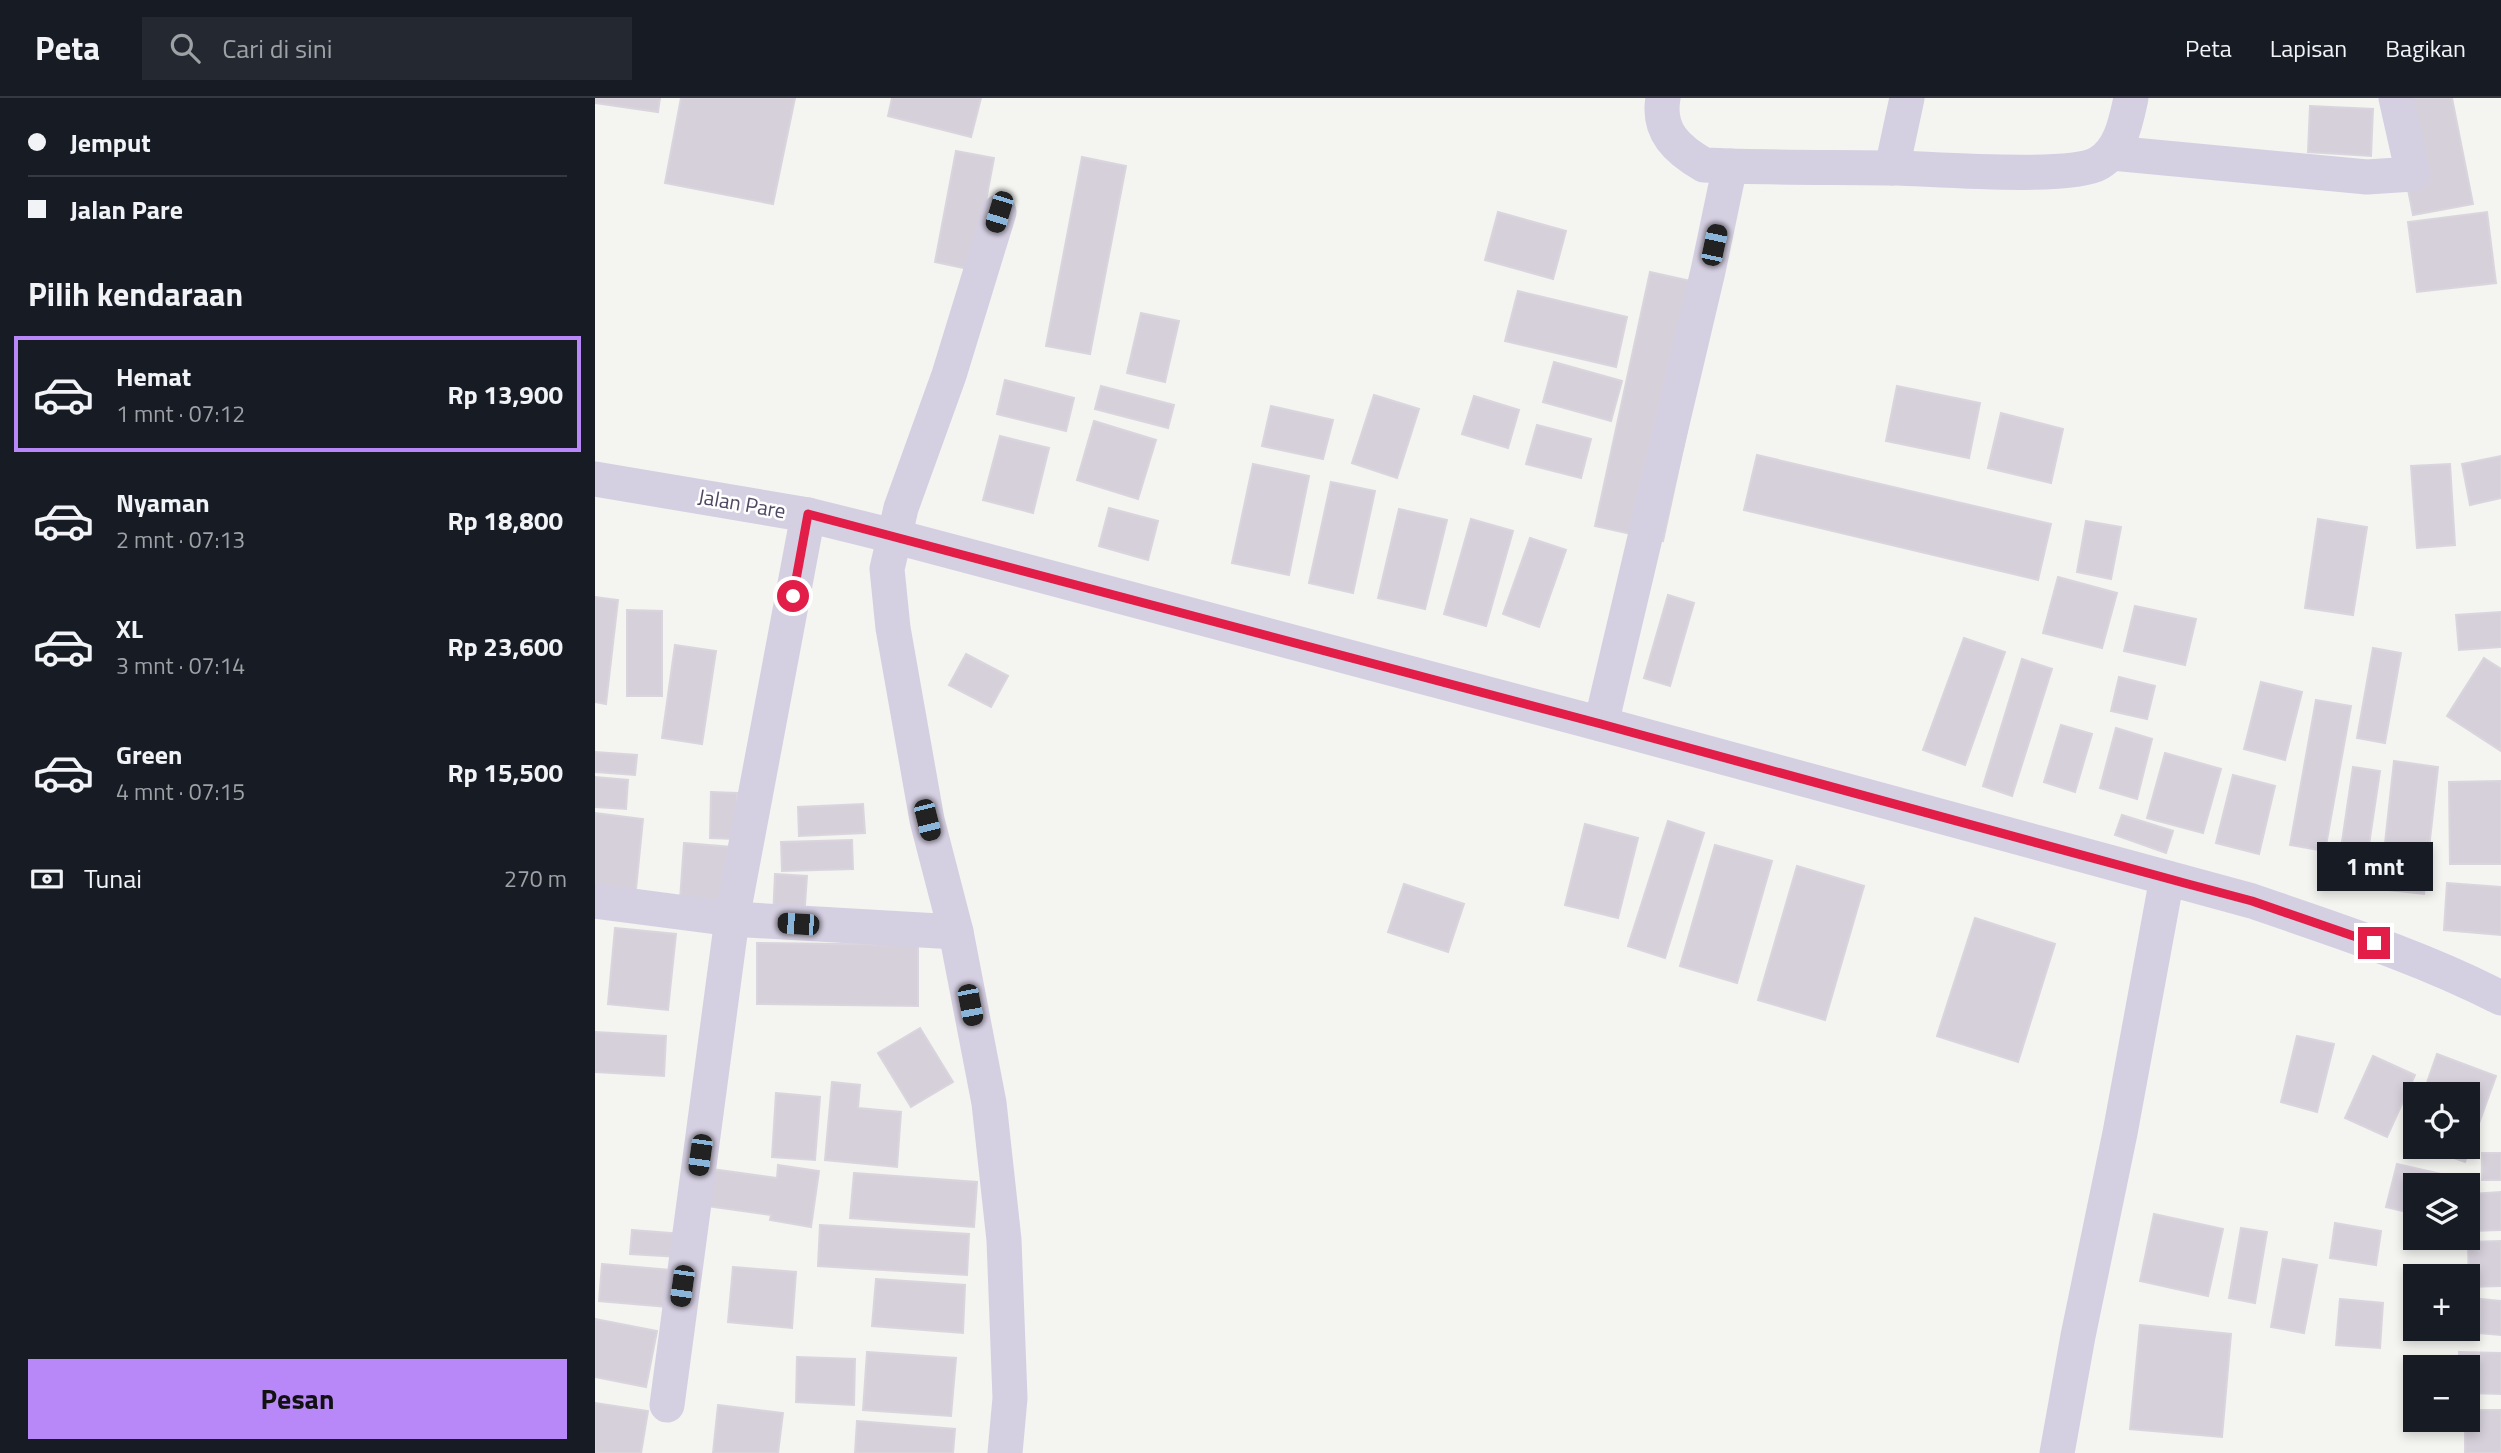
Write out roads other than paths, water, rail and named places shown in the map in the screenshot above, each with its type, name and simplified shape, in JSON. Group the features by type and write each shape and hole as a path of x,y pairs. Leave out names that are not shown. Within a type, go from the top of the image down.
{"street":[{"path":"1663,98 1661,106 1668,136 1683,154 1704,165 2025,172 2084,169 2099,164 2112,153 2123,130 2131,98"},
{"path":"1892,168 1907,98"},
{"path":"2112,153 2367,177 2413,174 2396,98"},
{"path":"1601,724 1708,271 1730,166"},
{"path":"999,212 949,375 893,536 887,569 893,628 927,820 956,932 989,1103 1005,1240 1010,1398 1005,1453"},
{"name":"Jalan Pare","path":"595,479 808,514 1601,724 2252,901 2451,973 2501,998"},
{"path":"667,1405 732,919 808,514"},
{"path":"2057,1453 2167,878"},
{"path":"595,901 732,919 956,932"}]}
